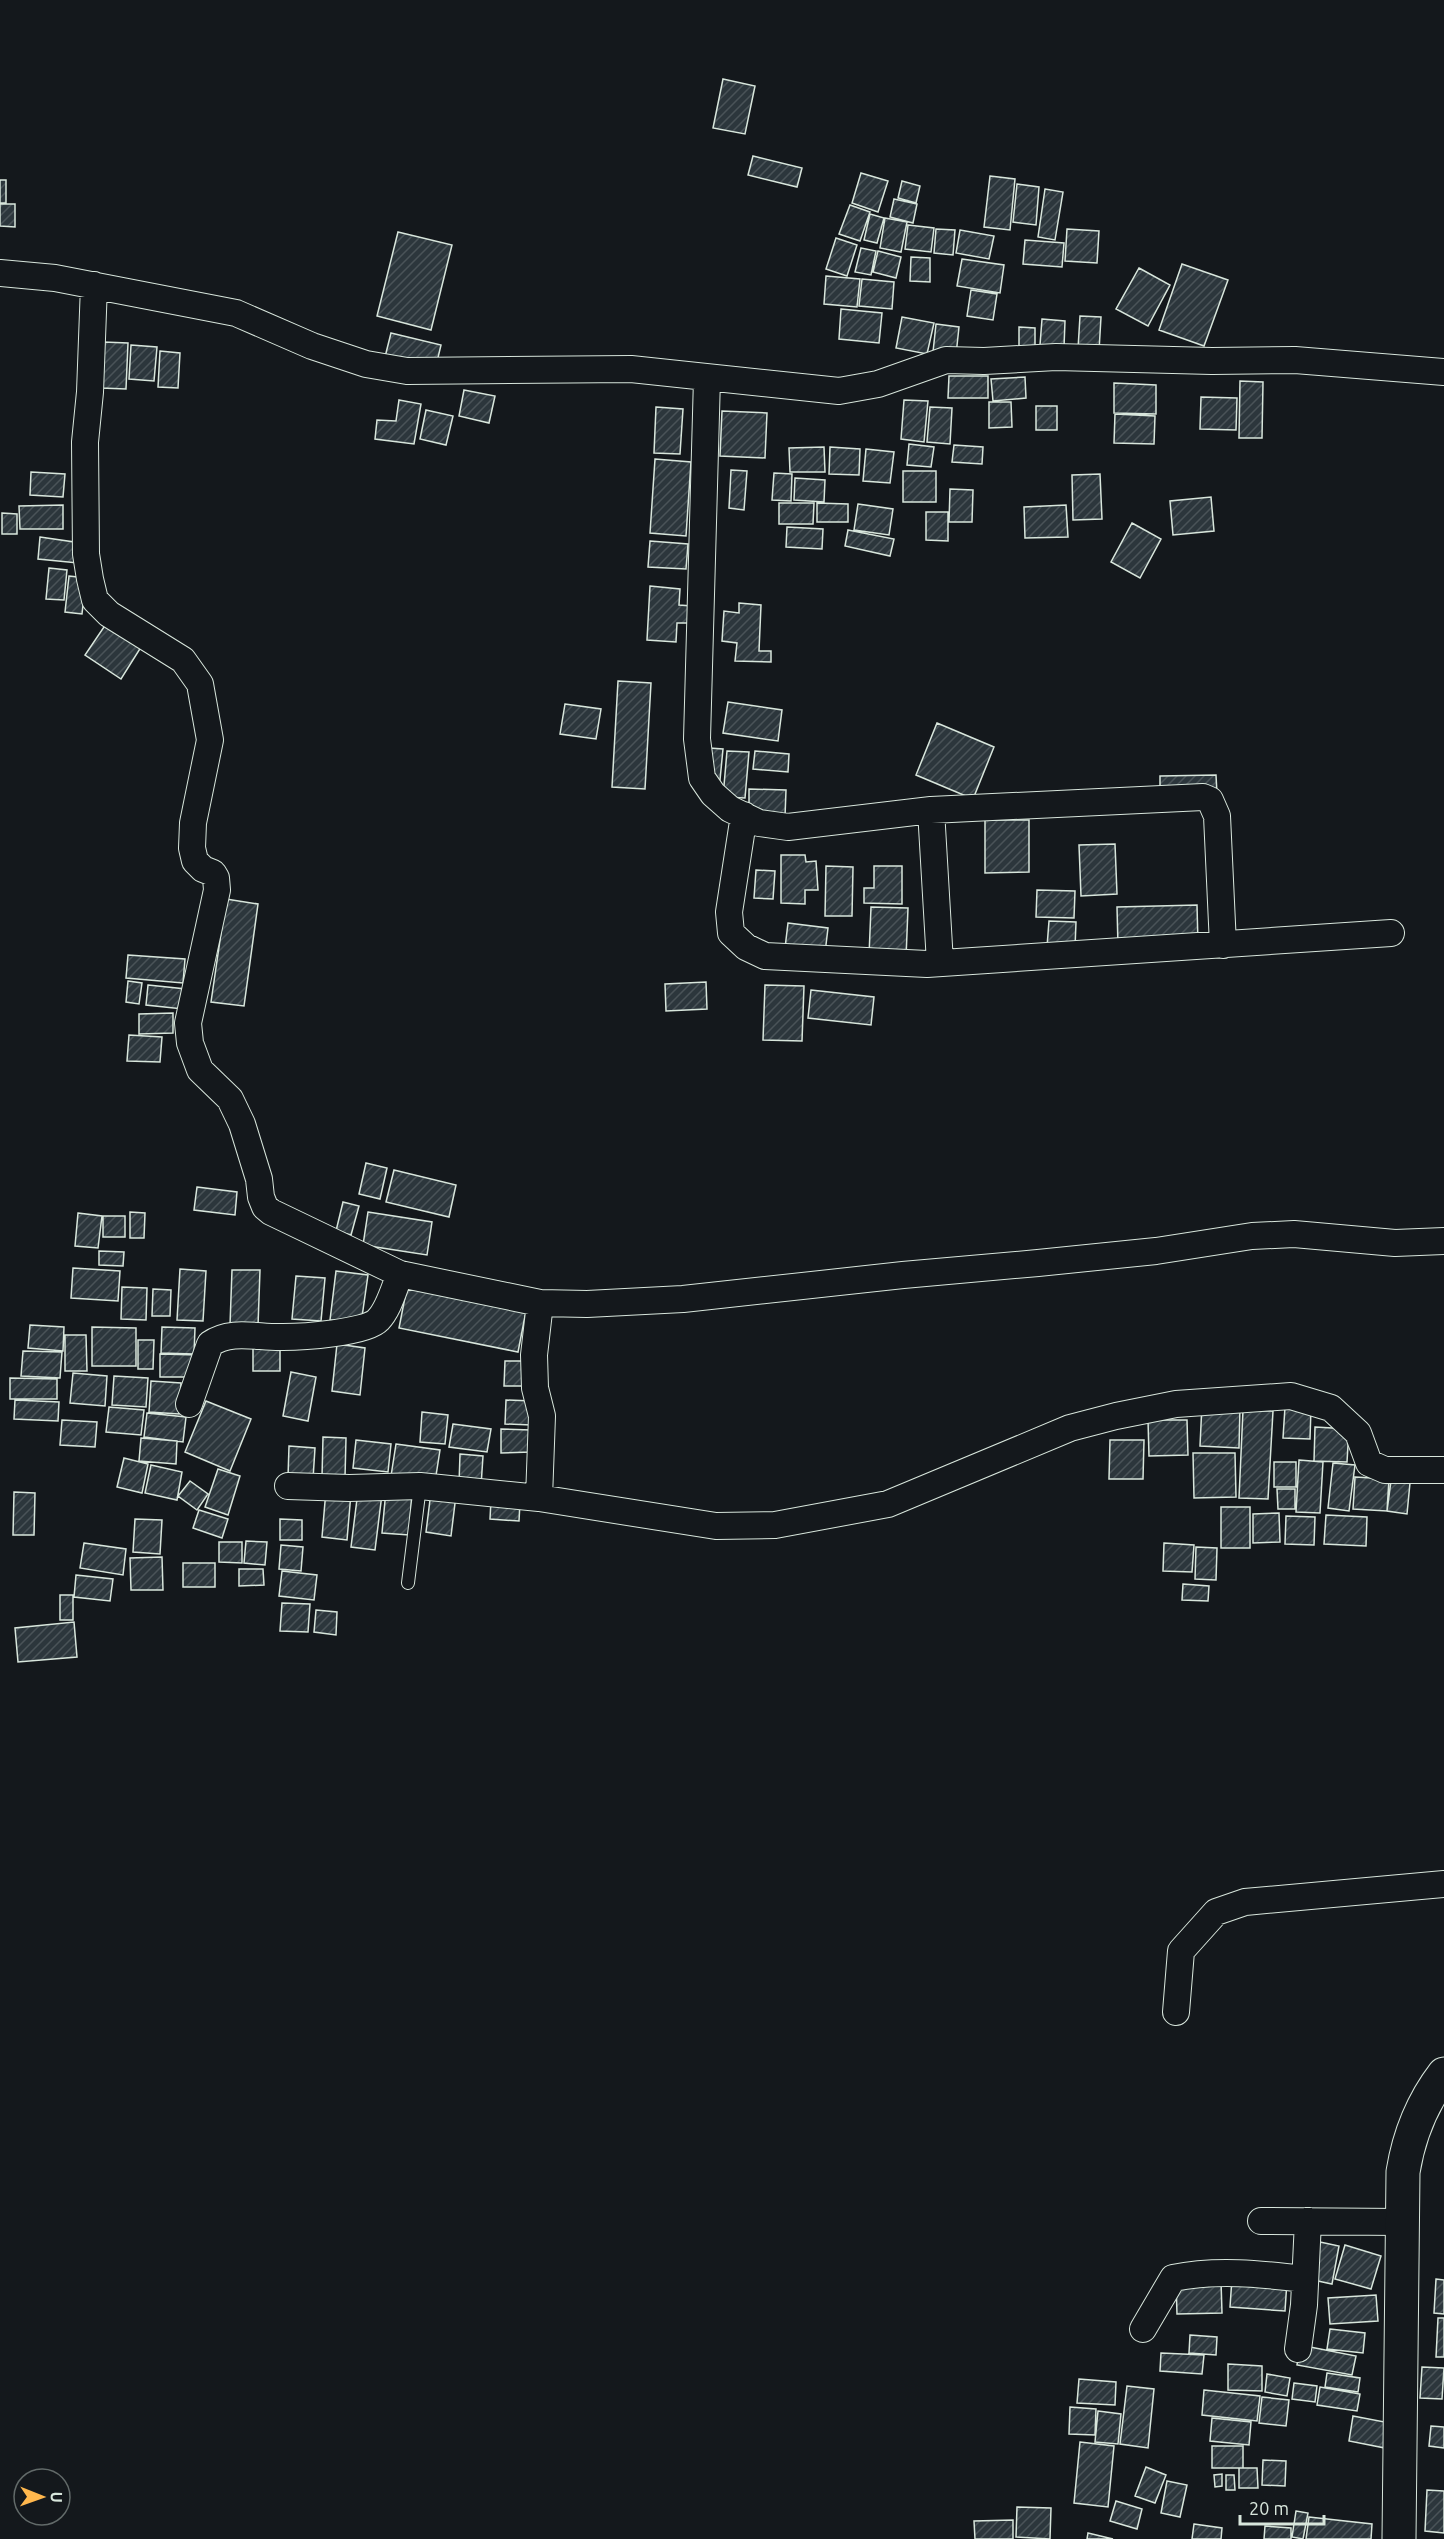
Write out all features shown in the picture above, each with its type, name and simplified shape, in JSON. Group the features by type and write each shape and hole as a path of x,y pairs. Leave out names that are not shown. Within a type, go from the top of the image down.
{"street":[{"path":"0,273 55,278 236,313 333,353 366,364 407,371 631,369 839,391 878,384 946,360 984,361 1056,357 1212,361 1295,360 1444,372"},
{"path":"94,285 90,392 85,442 86,554 90,579 95,600 109,614 183,660 196,675 200,684 210,740 193,823 192,848 195,861 203,869 213,873 216,878 217,890 188,1023 193,1056 200,1070 230,1099 242,1124 250,1144 265,1207 303,1229 358,1252 399,1274 540,1303 587,1304 683,1299 1132,1253 1252,1236 1294,1234 1395,1243 1444,1241"},
{"path":"707,378 697,739 698,761 702,778 713,794 730,809 759,823 788,827 931,810 1203,796 1210,800 1217,816 1223,945"},
{"path":"931,810 940,963"},
{"path":"744,815 729,912 731,933 737,941 765,956 940,963 1391,933"},
{"path":"189,1404 210,1344 216,1339 228,1335 284,1337 371,1326 385,1312 399,1274"},
{"path":"539,1498 542,1416 535,1388 534,1355 540,1303"},
{"path":"288,1486 349,1488 420,1486 539,1498 716,1526 775,1525 888,1504 1070,1428 1116,1416 1176,1404 1291,1396 1331,1408 1358,1433 1369,1463 1384,1470 1444,1470"},
{"path":"1176,2012 1182,1952 1216,1912 1245,1902 1444,1884"},
{"path":"1399,2539 1403,2172 1410,2135 1433,2089 1444,2074"},
{"path":"1261,2221 1401,2222"},
{"path":"1298,2349 1308,2221"},
{"path":"1143,2329 1173,2278 1199,2273 1262,2274 1305,2279"}],"lane":[{"path":"408,1583 420,1486"}],"building":[{"path":"723,79 755,86 745,134 713,128"},
{"path":"753,156 802,168 797,187 748,175"},
{"path":"861,173 888,181 878,212 852,203"},
{"path":"990,176 1015,179 1010,230 984,227"},
{"path":"0,180 6,180 6,203 0,203"},
{"path":"902,181 920,186 916,203 898,198"},
{"path":"1017,184 1039,187 1036,225 1013,222"},
{"path":"1045,189 1063,192 1055,240 1038,237"},
{"path":"894,199 917,204 913,223 890,217"},
{"path":"0,204 15,204 15,227 0,226"},
{"path":"850,205 870,212 860,241 839,234"},
{"path":"870,214 884,218 877,243 864,240"},
{"path":"885,218 907,222 901,252 880,248"},
{"path":"908,225 934,228 931,252 905,249"},
{"path":"936,229 955,230 953,255 934,253"},
{"path":"1067,229 1099,231 1097,263 1065,261"},
{"path":"960,230 994,236 989,259 956,253"},
{"path":"398,232 452,245 431,330 377,316"},
{"path":"836,238 857,245 847,276 826,269"},
{"path":"1025,240 1064,243 1062,267 1023,264"},
{"path":"861,248 876,251 871,275 855,272"},
{"path":"878,251 901,257 896,278 873,272"},
{"path":"911,257 930,258 930,282 910,281"},
{"path":"962,259 1004,265 1000,293 957,286"},
{"path":"1182,264 1228,280 1204,346 1159,330"},
{"path":"1139,268 1170,285 1148,326 1116,309"},
{"path":"826,276 860,279 857,307 824,304"},
{"path":"862,279 894,282 892,309 859,306"},
{"path":"971,290 997,294 993,320 967,316"},
{"path":"841,309 882,313 879,343 839,339"},
{"path":"1080,316 1101,317 1099,351 1078,349"},
{"path":"902,317 934,323 927,354 896,348"},
{"path":"1042,319 1065,321 1064,347 1040,345"},
{"path":"936,324 959,327 956,355 933,352"},
{"path":"1019,327 1035,328 1035,348 1019,348"},
{"path":"391,333 441,345 435,370 385,357"},
{"path":"103,342 128,343 126,389 101,388"},
{"path":"131,345 157,347 154,381 129,379"},
{"path":"160,351 180,353 178,388 158,387"},
{"path":"949,376 988,376 988,398 948,398"},
{"path":"1025,377 1026,398 993,401 991,379"},
{"path":"1240,381 1263,382 1262,438 1239,438"},
{"path":"1114,383 1156,385 1156,414 1114,413"},
{"path":"464,390 495,396 489,423 459,416"},
{"path":"1201,397 1237,398 1236,430 1200,429"},
{"path":"399,400 421,404 414,444 375,439 377,420 396,421"},
{"path":"904,400 928,401 924,442 901,439"},
{"path":"989,402 1011,402 1012,427 989,428"},
{"path":"1036,406 1057,406 1057,430 1036,430"},
{"path":"656,407 683,409 680,454 654,453"},
{"path":"930,407 952,408 950,444 927,442"},
{"path":"426,410 453,416 446,445 420,439"},
{"path":"722,411 767,413 765,458 720,456"},
{"path":"1115,414 1155,416 1154,444 1114,443"},
{"path":"909,444 934,447 931,467 907,465"},
{"path":"954,445 983,447 982,464 952,462"},
{"path":"824,447 825,472 790,472 789,448"},
{"path":"830,447 860,449 859,475 829,474"},
{"path":"866,449 894,452 890,483 863,481"},
{"path":"655,459 691,462 686,536 650,533"},
{"path":"731,470 747,471 744,510 729,508"},
{"path":"903,471 936,471 936,502 903,502"},
{"path":"31,472 65,474 63,497 30,495"},
{"path":"774,473 792,474 791,501 772,500"},
{"path":"1100,474 1102,519 1073,520 1072,475"},
{"path":"795,478 825,480 824,502 794,500"},
{"path":"950,489 973,490 972,522 949,522"},
{"path":"1211,497 1214,531 1173,535 1170,501"},
{"path":"779,503 814,503 813,524 779,524"},
{"path":"817,503 848,504 848,522 817,522"},
{"path":"858,504 893,509 889,535 854,530"},
{"path":"63,505 63,529 20,529 19,506"},
{"path":"1066,505 1068,537 1025,538 1024,507"},
{"path":"926,512 948,512 948,541 926,540"},
{"path":"2,513 17,514 17,534 2,534"},
{"path":"1132,523 1161,539 1140,578 1111,562"},
{"path":"787,527 823,529 822,549 786,547"},
{"path":"848,530 894,539 890,556 845,546"},
{"path":"40,537 81,543 78,563 38,559"},
{"path":"650,541 688,544 686,569 648,567"},
{"path":"49,568 67,570 64,600 46,599"},
{"path":"69,576 86,578 82,614 65,612"},
{"path":"650,586 680,589 679,605 692,606 690,623 677,623 676,642 647,640"},
{"path":"739,603 761,605 759,651 771,651 771,662 735,661 737,643 722,641 724,611 739,613"},
{"path":"108,621 143,644 121,679 85,655"},
{"path":"618,681 651,683 645,789 612,787"},
{"path":"728,702 782,710 778,741 723,733"},
{"path":"565,704 601,709 596,739 560,734"},
{"path":"937,723 994,747 973,799 916,775"},
{"path":"709,748 723,749 720,780 706,779"},
{"path":"727,751 749,752 745,798 723,797"},
{"path":"755,751 789,754 788,772 753,769"},
{"path":"1216,775 1217,794 1160,796 1160,776"},
{"path":"749,789 786,790 785,817 749,816"},
{"path":"985,820 1029,820 1029,872 985,873"},
{"path":"1115,844 1117,894 1081,896 1079,845"},
{"path":"781,855 805,855 806,862 816,861 818,890 805,890 805,904 781,903"},
{"path":"826,866 853,867 852,916 825,916"},
{"path":"874,866 902,866 902,904 864,903 864,888 874,888"},
{"path":"756,870 775,871 773,899 754,898"},
{"path":"1037,890 1075,891 1074,918 1036,917"},
{"path":"226,899 258,904 244,1006 211,1002"},
{"path":"1197,905 1198,944 1118,946 1117,907"},
{"path":"871,907 908,908 906,958 869,956"},
{"path":"1049,921 1076,922 1075,948 1047,947"},
{"path":"788,923 828,928 825,953 785,948"},
{"path":"128,955 185,959 183,983 126,978"},
{"path":"128,981 142,983 139,1004 126,1002"},
{"path":"706,982 707,1009 666,1011 665,984"},
{"path":"148,985 186,989 183,1009 146,1005"},
{"path":"765,985 804,986 802,1041 763,1040"},
{"path":"811,990 874,997 871,1025 808,1018"},
{"path":"173,1013 173,1033 139,1034 139,1014"},
{"path":"129,1035 162,1037 160,1062 127,1061"},
{"path":"366,1163 387,1168 380,1199 359,1194"},
{"path":"394,1170 456,1185 449,1217 386,1202"},
{"path":"197,1187 237,1192 235,1215 194,1210"},
{"path":"343,1202 359,1206 351,1235 336,1231"},
{"path":"130,1212 145,1213 144,1238 130,1238"},
{"path":"368,1212 432,1222 427,1255 363,1245"},
{"path":"78,1213 102,1216 98,1248 75,1246"},
{"path":"103,1216 125,1216 125,1237 103,1237"},
{"path":"99,1251 124,1252 123,1266 99,1265"},
{"path":"73,1268 120,1271 118,1301 71,1298"},
{"path":"180,1269 206,1271 203,1321 177,1320"},
{"path":"232,1270 260,1270 258,1326 230,1325"},
{"path":"336,1271 368,1275 361,1324 330,1320"},
{"path":"296,1276 325,1278 321,1321 292,1319"},
{"path":"122,1287 147,1288 146,1320 121,1319"},
{"path":"407,1287 526,1311 518,1352 399,1328"},
{"path":"153,1289 171,1290 170,1316 152,1316"},
{"path":"30,1325 64,1327 63,1351 28,1348"},
{"path":"92,1327 136,1328 136,1366 92,1366"},
{"path":"162,1327 195,1328 194,1354 161,1353"},
{"path":"65,1335 86,1335 87,1371 65,1371"},
{"path":"138,1340 154,1340 153,1369 138,1369"},
{"path":"253,1340 280,1340 280,1371 253,1371"},
{"path":"337,1344 365,1348 360,1395 332,1391"},
{"path":"23,1351 62,1352 60,1378 21,1376"},
{"path":"160,1354 198,1355 198,1377 160,1377"},
{"path":"505,1361 530,1361 530,1386 504,1386"},
{"path":"291,1372 316,1377 308,1421 283,1416"},
{"path":"73,1373 107,1376 105,1406 70,1403"},
{"path":"114,1376 148,1378 146,1407 112,1405"},
{"path":"10,1378 57,1379 57,1399 10,1399"},
{"path":"151,1381 181,1383 179,1414 149,1412"},
{"path":"15,1400 59,1402 58,1421 14,1419"},
{"path":"506,1400 532,1401 531,1425 505,1424"},
{"path":"206,1401 251,1419 230,1471 185,1452"},
{"path":"1202,1404 1240,1406 1239,1448 1200,1446"},
{"path":"109,1407 144,1410 141,1435 106,1432"},
{"path":"1285,1407 1311,1408 1310,1439 1283,1438"},
{"path":"1243,1410 1273,1411 1268,1499 1239,1498"},
{"path":"422,1412 448,1415 445,1444 420,1442"},
{"path":"147,1413 186,1417 183,1442 144,1437"},
{"path":"62,1420 97,1422 95,1447 60,1445"},
{"path":"1148,1420 1187,1420 1188,1455 1149,1456"},
{"path":"453,1424 491,1429 487,1452 449,1447"},
{"path":"1315,1427 1349,1429 1347,1462 1314,1461"},
{"path":"501,1429 531,1430 531,1452 501,1453"},
{"path":"323,1437 346,1438 345,1478 322,1477"},
{"path":"141,1438 177,1441 176,1464 139,1461"},
{"path":"356,1440 391,1444 388,1472 353,1468"},
{"path":"1110,1440 1144,1440 1143,1479 1109,1479"},
{"path":"396,1444 440,1450 435,1482 391,1476"},
{"path":"289,1446 315,1448 313,1479 288,1477"},
{"path":"1193,1453 1235,1453 1236,1497 1194,1498"},
{"path":"460,1454 483,1456 481,1486 459,1484"},
{"path":"124,1458 148,1464 142,1493 117,1487"},
{"path":"1299,1460 1323,1462 1320,1513 1296,1512"},
{"path":"1274,1462 1296,1462 1296,1487 1274,1487"},
{"path":"1333,1463 1355,1465 1349,1511 1328,1508"},
{"path":"151,1465 182,1472 177,1500 145,1493"},
{"path":"218,1469 240,1476 228,1515 205,1507"},
{"path":"1355,1477 1389,1479 1387,1511 1353,1509"},
{"path":"190,1481 208,1494 197,1510 178,1496"},
{"path":"1391,1481 1410,1483 1407,1514 1387,1511"},
{"path":"1277,1489 1295,1489 1295,1509 1278,1509"},
{"path":"326,1490 351,1493 347,1540 322,1537"},
{"path":"386,1490 412,1492 409,1535 382,1533"},
{"path":"358,1491 382,1494 375,1550 351,1547"},
{"path":"14,1492 35,1493 34,1535 13,1535"},
{"path":"431,1492 456,1495 451,1536 426,1532"},
{"path":"491,1500 520,1502 519,1521 490,1519"},
{"path":"1221,1507 1250,1507 1250,1548 1221,1548"},
{"path":"199,1510 228,1519 222,1538 193,1528"},
{"path":"1279,1513 1280,1542 1253,1543 1253,1514"},
{"path":"1326,1515 1367,1517 1366,1546 1324,1544"},
{"path":"1286,1516 1315,1517 1314,1545 1285,1544"},
{"path":"135,1519 162,1520 160,1554 133,1552"},
{"path":"280,1519 302,1520 302,1540 280,1540"},
{"path":"246,1541 267,1542 265,1565 244,1563"},
{"path":"219,1542 242,1542 242,1563 219,1562"},
{"path":"84,1543 126,1549 123,1575 80,1568"},
{"path":"1164,1543 1194,1545 1192,1572 1163,1571"},
{"path":"281,1545 303,1547 301,1571 279,1569"},
{"path":"1196,1547 1217,1548 1216,1580 1195,1579"},
{"path":"162,1557 163,1590 131,1590 130,1558"},
{"path":"183,1563 215,1563 215,1587 183,1587"},
{"path":"239,1569 263,1569 264,1585 239,1586"},
{"path":"282,1571 317,1575 314,1600 279,1596"},
{"path":"76,1575 113,1579 110,1601 74,1597"},
{"path":"1183,1584 1209,1586 1208,1601 1182,1600"},
{"path":"60,1595 73,1595 73,1620 60,1620"},
{"path":"282,1603 310,1604 308,1632 280,1631"},
{"path":"316,1610 337,1612 336,1635 314,1632"},
{"path":"74,1622 77,1657 18,1662 15,1628"},
{"path":"1320,2242 1339,2246 1332,2284 1313,2280"},
{"path":"1345,2245 1381,2256 1371,2289 1335,2279"},
{"path":"1232,2278 1287,2281 1285,2311 1230,2307"},
{"path":"1436,2279 1444,2280 1444,2314 1434,2313"},
{"path":"1221,2281 1222,2313 1177,2314 1176,2282"},
{"path":"1376,2295 1378,2321 1330,2324 1328,2298"},
{"path":"1438,2318 1444,2318 1444,2357 1436,2357"},
{"path":"1330,2329 1365,2333 1363,2353 1327,2349"},
{"path":"1190,2335 1217,2337 1216,2355 1189,2353"},
{"path":"1300,2345 1356,2356 1352,2375 1297,2365"},
{"path":"1161,2353 1204,2355 1202,2374 1160,2371"},
{"path":"1228,2364 1262,2366 1262,2391 1228,2390"},
{"path":"1422,2367 1444,2368 1442,2399 1420,2398"},
{"path":"1327,2373 1360,2378 1358,2392 1325,2387"},
{"path":"1267,2374 1290,2378 1287,2396 1265,2392"},
{"path":"1079,2379 1116,2382 1115,2405 1077,2403"},
{"path":"1294,2383 1317,2386 1315,2402 1292,2399"},
{"path":"1127,2386 1154,2389 1148,2448 1120,2444"},
{"path":"1320,2387 1360,2394 1357,2411 1317,2405"},
{"path":"1204,2390 1260,2396 1257,2421 1202,2415"},
{"path":"1262,2397 1289,2400 1286,2426 1259,2423"},
{"path":"1070,2407 1096,2409 1095,2435 1069,2434"},
{"path":"1098,2411 1121,2414 1118,2444 1095,2442"},
{"path":"1353,2416 1390,2423 1385,2448 1349,2441"},
{"path":"1212,2418 1251,2422 1249,2445 1210,2441"},
{"path":"1431,2426 1444,2427 1444,2448 1429,2446"},
{"path":"1080,2442 1114,2446 1108,2507 1074,2503"},
{"path":"1212,2446 1243,2446 1243,2468 1212,2468"},
{"path":"1263,2460 1286,2461 1285,2486 1262,2485"},
{"path":"1146,2467 1166,2475 1155,2503 1135,2496"},
{"path":"1239,2468 1257,2468 1258,2488 1239,2488"},
{"path":"1222,2474 1222,2486 1215,2487 1214,2475"},
{"path":"1226,2475 1234,2475 1235,2490 1226,2490"},
{"path":"1167,2481 1187,2485 1180,2517 1161,2513"},
{"path":"1427,2490 1444,2491 1444,2533 1425,2531"},
{"path":"1116,2501 1142,2509 1137,2529 1110,2521"},
{"path":"1017,2507 1051,2508 1050,2539 1016,2537"},
{"path":"1296,2511 1308,2513 1303,2539 1292,2537"},
{"path":"1309,2517 1372,2524 1371,2539 1306,2539"},
{"path":"1013,2520 1013,2539 975,2539 974,2521"},
{"path":"1194,2524 1222,2528 1221,2539 1192,2539"},
{"path":"1265,2526 1291,2528 1291,2539 1264,2539"},
{"path":"1088,2533 1113,2539 1087,2539"}]}
